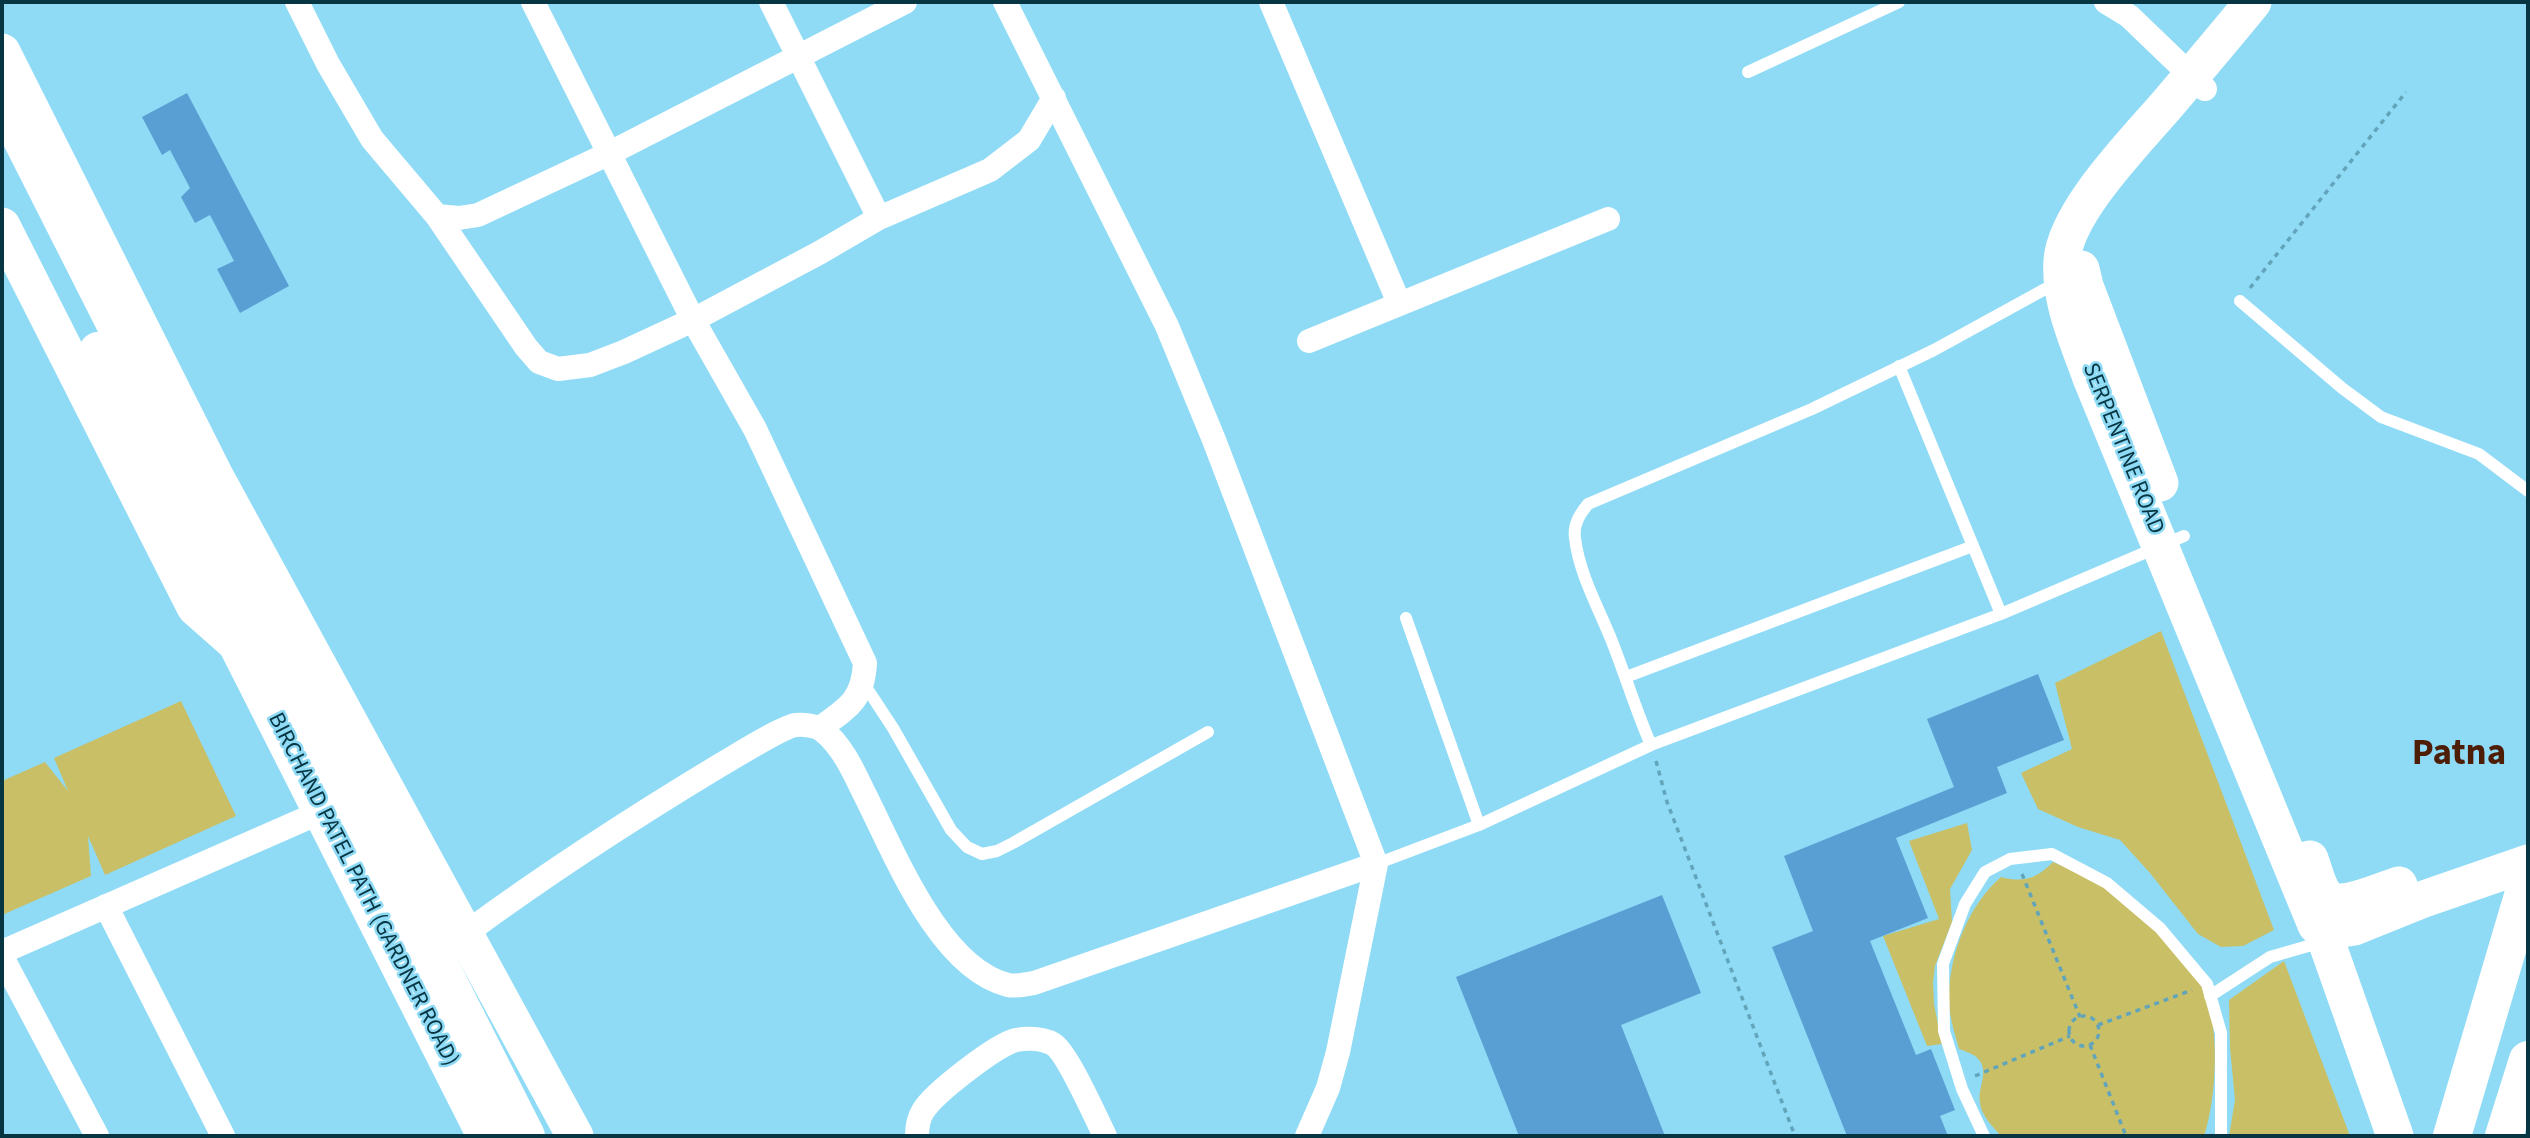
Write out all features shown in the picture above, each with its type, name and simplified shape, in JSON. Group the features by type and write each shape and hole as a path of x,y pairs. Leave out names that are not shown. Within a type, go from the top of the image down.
{"main road":[{"path":"2,100 187,499"},
{"path":"2,158 187,499"},
{"name":"BIRCHAND PATEL PATH (GARDNER ROAD)","path":"187,499 237,645 486,1136"},
{"name":"BIRCHAND PATEL PATH (GARDNER ROAD)","path":"187,499 432,951 526,1136"},
{"path":"2452,1136 2528,878"},
{"path":"2504,1136 2528,1060"}],"street":[{"path":"297,2 328,64 372,139 437,216 505,320 526,347 539,362 558,369 590,365 693,320 879,218 956,187 1001,163 1029,140 1054,98"},
{"path":"533,2 693,320 755,429 865,663 864,684 848,708 820,728"},
{"path":"771,2 879,218"},
{"path":"437,216 459,218 478,215 608,154 905,2"},
{"path":"1006,2 1172,338 1214,440 1376,864 1338,1052 1328,1088 1307,1136"},
{"path":"1271,2 1399,303"},
{"path":"2106,2 2129,16 2198,83"},
{"path":"2198,83 2253,2"},
{"path":"2070,262 2067,238 2080,213 2113,168 2276,2"},
{"path":"2,52 214,474 575,1136"},
{"path":"1309,341 1608,219"},
{"path":"2,226 195,607 237,645"},
{"name":"SERPENTINE ROAD","path":"2070,262 2067,309 2091,378 2173,541 2316,925 2325,937 2395,1136"},
{"path":"2173,541 2315,874 2330,899 2342,902 2354,900 2528,844"},
{"path":"432,951 466,933 594,843 751,747 795,724 820,728 839,747 905,877 942,936 968,962 995,980 1010,986 1034,982 1376,864"},
{"path":"97,1136 2,955 106,906 321,812"},
{"path":"2325,937 2433,895 2528,863"},
{"path":"106,906 223,1136"},
{"path":"917,1136 917,1123 924,1109 939,1093 1014,1040 1038,1039 1055,1045 1066,1059 1105,1136"}],"lane":[{"path":"1748,72 1899,2"},
{"path":"1651,745 1581,566 1574,535 1578,516 1588,503 1783,421 1899,366 2021,304 2070,262"},
{"path":"2240,300 2342,388 2381,417 2479,454 2528,491"},
{"path":"1899,366 2001,614"},
{"path":"1376,864 1479,825 1651,745 2001,614 2173,541"},
{"path":"1626,677 1973,546"},
{"path":"1406,618 1479,825"},
{"path":"864,684 906,750 951,830 967,847 982,854 997,851 1013,843 1208,732"},
{"path":"1984,1136 1960,1082 1944,1031 1943,964 1965,904 1985,872 2010,859 2052,854 2107,883 2160,928 2208,990 2221,1033 2221,1136"},
{"path":"2208,990 2270,957 2325,937"}],"path":[{"path":"2240,300 2406,93"},
{"path":"1651,745 1667,802 1795,1136"},
{"path":"2017,859 2080,1017"},
{"path":"2098,1025 2208,990"},
{"path":"2080,1017 2090,1018 2098,1025 2098,1037 2090,1045 2077,1044 2070,1036 2072,1023 2080,1017"},
{"path":"1960,1082 2070,1036"},
{"path":"2090,1045 2126,1136"}],"shaded area":[{"path":"2161,631 2274,930 2243,946 2221,947 2198,934 2120,840 2078,827 2038,809 2021,773 2072,749 2055,683"},
{"path":"181,701 236,816 105,875 88,836 91,876 2,915 2,781 45,762 68,791 54,758"},
{"path":"1967,823 1972,850 1950,889 1952,922 1935,966 1933,982 1934,1004 1942,1044 1927,1046 1883,936 1939,919 1909,841"},
{"path":"2053,862 2091,880 2121,899 2148,923 2201,983 2212,1017 2215,1059 2212,1101 2204,1136 2001,1136 1985,1116 1980,1097 1983,1066 1975,1056 1959,1049 1949,1009 1950,979 1957,946 1971,915 2001,877 2016,880 2029,878"},
{"path":"2284,961 2350,1136 2229,1136 2235,1100 2229,1000"}],"building":[{"path":"187,93 289,286 240,313 217,269 234,261 210,215 195,223 181,197 190,188 170,150 162,155 142,117"},
{"path":"2038,674 2064,740 1997,767 2007,793 1896,838 1928,918 1870,941 1916,1055 1931,1049 1955,1110 1940,1116 1948,1136 1847,1136 1772,947 1813,931 1784,856 1954,787 1927,719"},
{"path":"1662,895 1701,993 1621,1025 1665,1136 1519,1136 1456,977"}],"district":[{"name":"Patna","path":"2459,756"}]}
